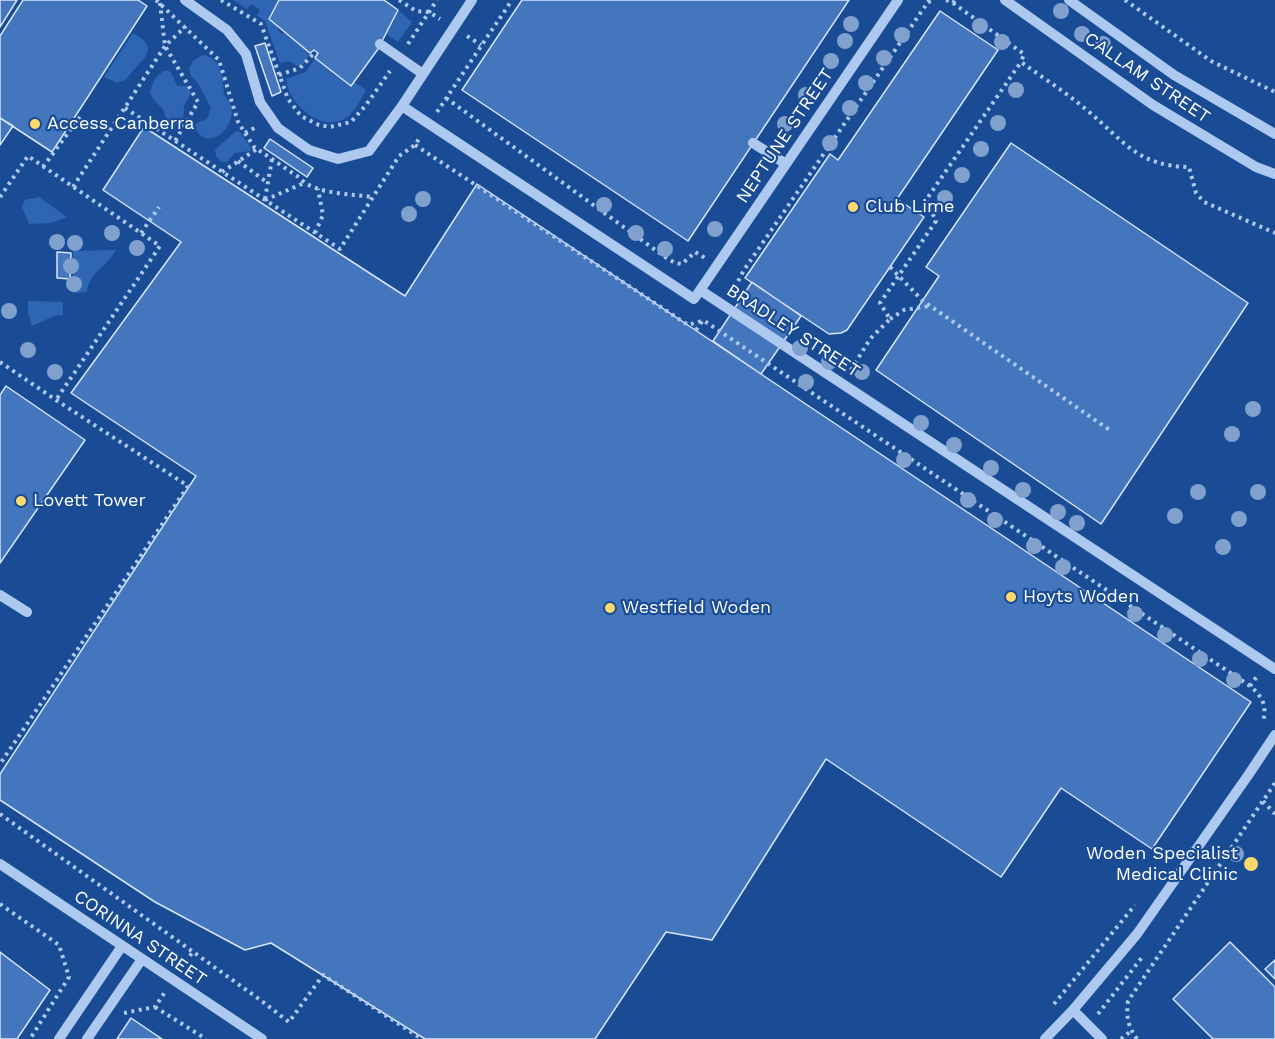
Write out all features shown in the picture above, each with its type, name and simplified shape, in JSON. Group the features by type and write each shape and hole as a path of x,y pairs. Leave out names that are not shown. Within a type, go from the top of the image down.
{"street":[{"path":"184,0 227,30 246,54 260,102 278,128 309,150 338,159 369,151 402,106 472,0"},
{"name":"NEPTUNE STREET","path":"700,290 898,0"},
{"name":"CALLAM STREET","path":"1005,0 1153,105 1256,167 1275,174"},
{"name":"CALLAM STREET","path":"1069,0 1174,75 1275,134"},
{"path":"380,44 423,74"},
{"name":"BRADLEY STREET","path":"402,106 694,298 700,290 1275,669"},
{"path":"753,143 786,164"},
{"path":"0,595 27,612"},
{"path":"1045,1039 1073,1010 1137,934 1275,735"},
{"name":"CORINNA STREET","path":"0,864 262,1039"},
{"path":"59,1039 122,946"},
{"path":"87,1039 142,959"},
{"path":"1073,1010 1102,1039"}],"path":[{"path":"221,0 261,24 288,99 301,116 319,125 330,127 351,122 361,113 437,0"},
{"path":"399,0 416,11 429,12 443,21"},
{"path":"124,108 340,249 399,156 415,145 512,0"},
{"path":"744,300 736,294 735,287 744,270 928,2 934,0"},
{"path":"890,319 880,303 936,221 926,200 1021,62 1024,54 954,2 946,0"},
{"path":"1125,0 1211,61 1275,92"},
{"path":"159,1 219,60 238,122 254,147 304,183 318,189 372,197"},
{"path":"159,1 165,46 198,102 174,141"},
{"path":"73,187 165,46 201,11"},
{"path":"466,36 481,45"},
{"path":"279,75 300,68 316,51"},
{"path":"1021,62 1088,111 1122,143 1143,158 1169,167 1189,167 1196,193 1204,202 1275,233"},
{"path":"446,98 665,257 682,264 695,252 700,255"},
{"path":"43,167 80,117"},
{"path":"415,145 688,325 703,320"},
{"path":"222,172 257,149"},
{"path":"0,197 28,156 160,246 56,400"},
{"path":"265,200 272,159"},
{"path":"238,161 268,183"},
{"path":"265,200 304,183"},
{"path":"315,233 322,215 318,189"},
{"path":"141,233 159,207"},
{"path":"890,267 923,301 1111,431"},
{"path":"850,370 870,339 890,319 904,310 930,306"},
{"path":"696,330 703,320"},
{"path":"703,320 1260,694 1266,707 1264,721 1258,730"},
{"path":"0,362 188,486 0,764"},
{"path":"1137,1039 1131,1031 1127,1011 1128,1001 1275,783"},
{"path":"1263,801 1275,814"},
{"path":"0,814 289,1022 323,975 422,1039"},
{"path":"1047,1011 1139,900"},
{"path":"0,904 59,945 69,977 30,1039"},
{"path":"119,1022 124,1013 155,1006 206,1039"},
{"path":"1121,1039 1131,1031"}],"shaded area":[{"path":"233,0 278,0 268,19 278,27 277,29 282,34 284,32 310,53 303,64 298,66 289,61 280,63 265,21 257,16 260,10 251,4 247,9"},
{"path":"398,10 412,22 398,42 386,34"},
{"path":"133,33 147,45 146,56 127,79 117,83 104,77"},
{"path":"202,55 214,60 220,70 224,95 230,105 232,115 223,132 216,137 208,138 200,135 195,126 207,119 211,108 189,69 192,62"},
{"path":"315,58 350,86 354,82 366,90 353,112 338,122 328,122 308,114 300,107 288,89 286,79 306,72"},
{"path":"163,71 169,71 177,86 186,86 191,93 184,106 183,119 175,126 167,122 163,109 153,99 150,92 154,80"},
{"path":"236,131 240,132 251,148 250,151 235,153 227,162 221,162 215,150"},
{"path":"39,197 67,217 51,223 29,224 22,207 25,200"},
{"path":"116,250 91,279 87,292 73,293 73,251"},
{"path":"28,301 63,302 63,315 54,316 32,326 28,313"}],"building":[{"path":"0,0 17,0 0,27"},
{"path":"23,0 138,0 147,6 52,152 0,118 0,36"},
{"path":"279,0 384,0 398,10 378,49 351,86 315,58 318,53 314,50 310,53 269,19"},
{"path":"522,0 849,0 688,241 462,90"},
{"path":"940,11 998,50 897,199 924,217 847,330 829,334 745,278 830,154 838,160"},
{"path":"265,43 281,92 272,96 255,46"},
{"path":"0,118 13,126 0,145"},
{"name":"Westfield Woden","path":"144,127 405,296 477,184 1251,702 1152,849 1061,788 1001,877 826,759 712,940 666,932 595,1039 425,1039 271,943 245,950 155,902 0,800 0,774 196,476 71,393 181,242 103,190"},
{"path":"270,139 313,168 307,177 264,148"},
{"path":"1011,143 1248,303 1101,524 876,370 939,276 926,267"},
{"path":"57,252 71,253 70,279 57,278"},
{"path":"752,282 801,316 761,374 713,341"},
{"name":"Lovett Tower","path":"6,386 85,440 0,563 0,395"},
{"path":"1230,942 1275,987 1275,1039 1213,1039 1173,999"},
{"path":"0,952 50,990 17,1039 0,1039"},
{"path":"1275,960 1275,979 1265,969"},
{"path":"131,1018 162,1039 117,1039"}],"place":[{"name":"Access Canberra","path":"35,124"},
{"name":"Club Lime","path":"853,207"},
{"name":"Lovett Tower","path":"21,501"},
{"name":"Hoyts Woden","path":"1011,597"},
{"name":"Westfield Woden","path":"610,608"},
{"name":"Woden Specialist Medical Clinic","path":"1251,864"}]}
